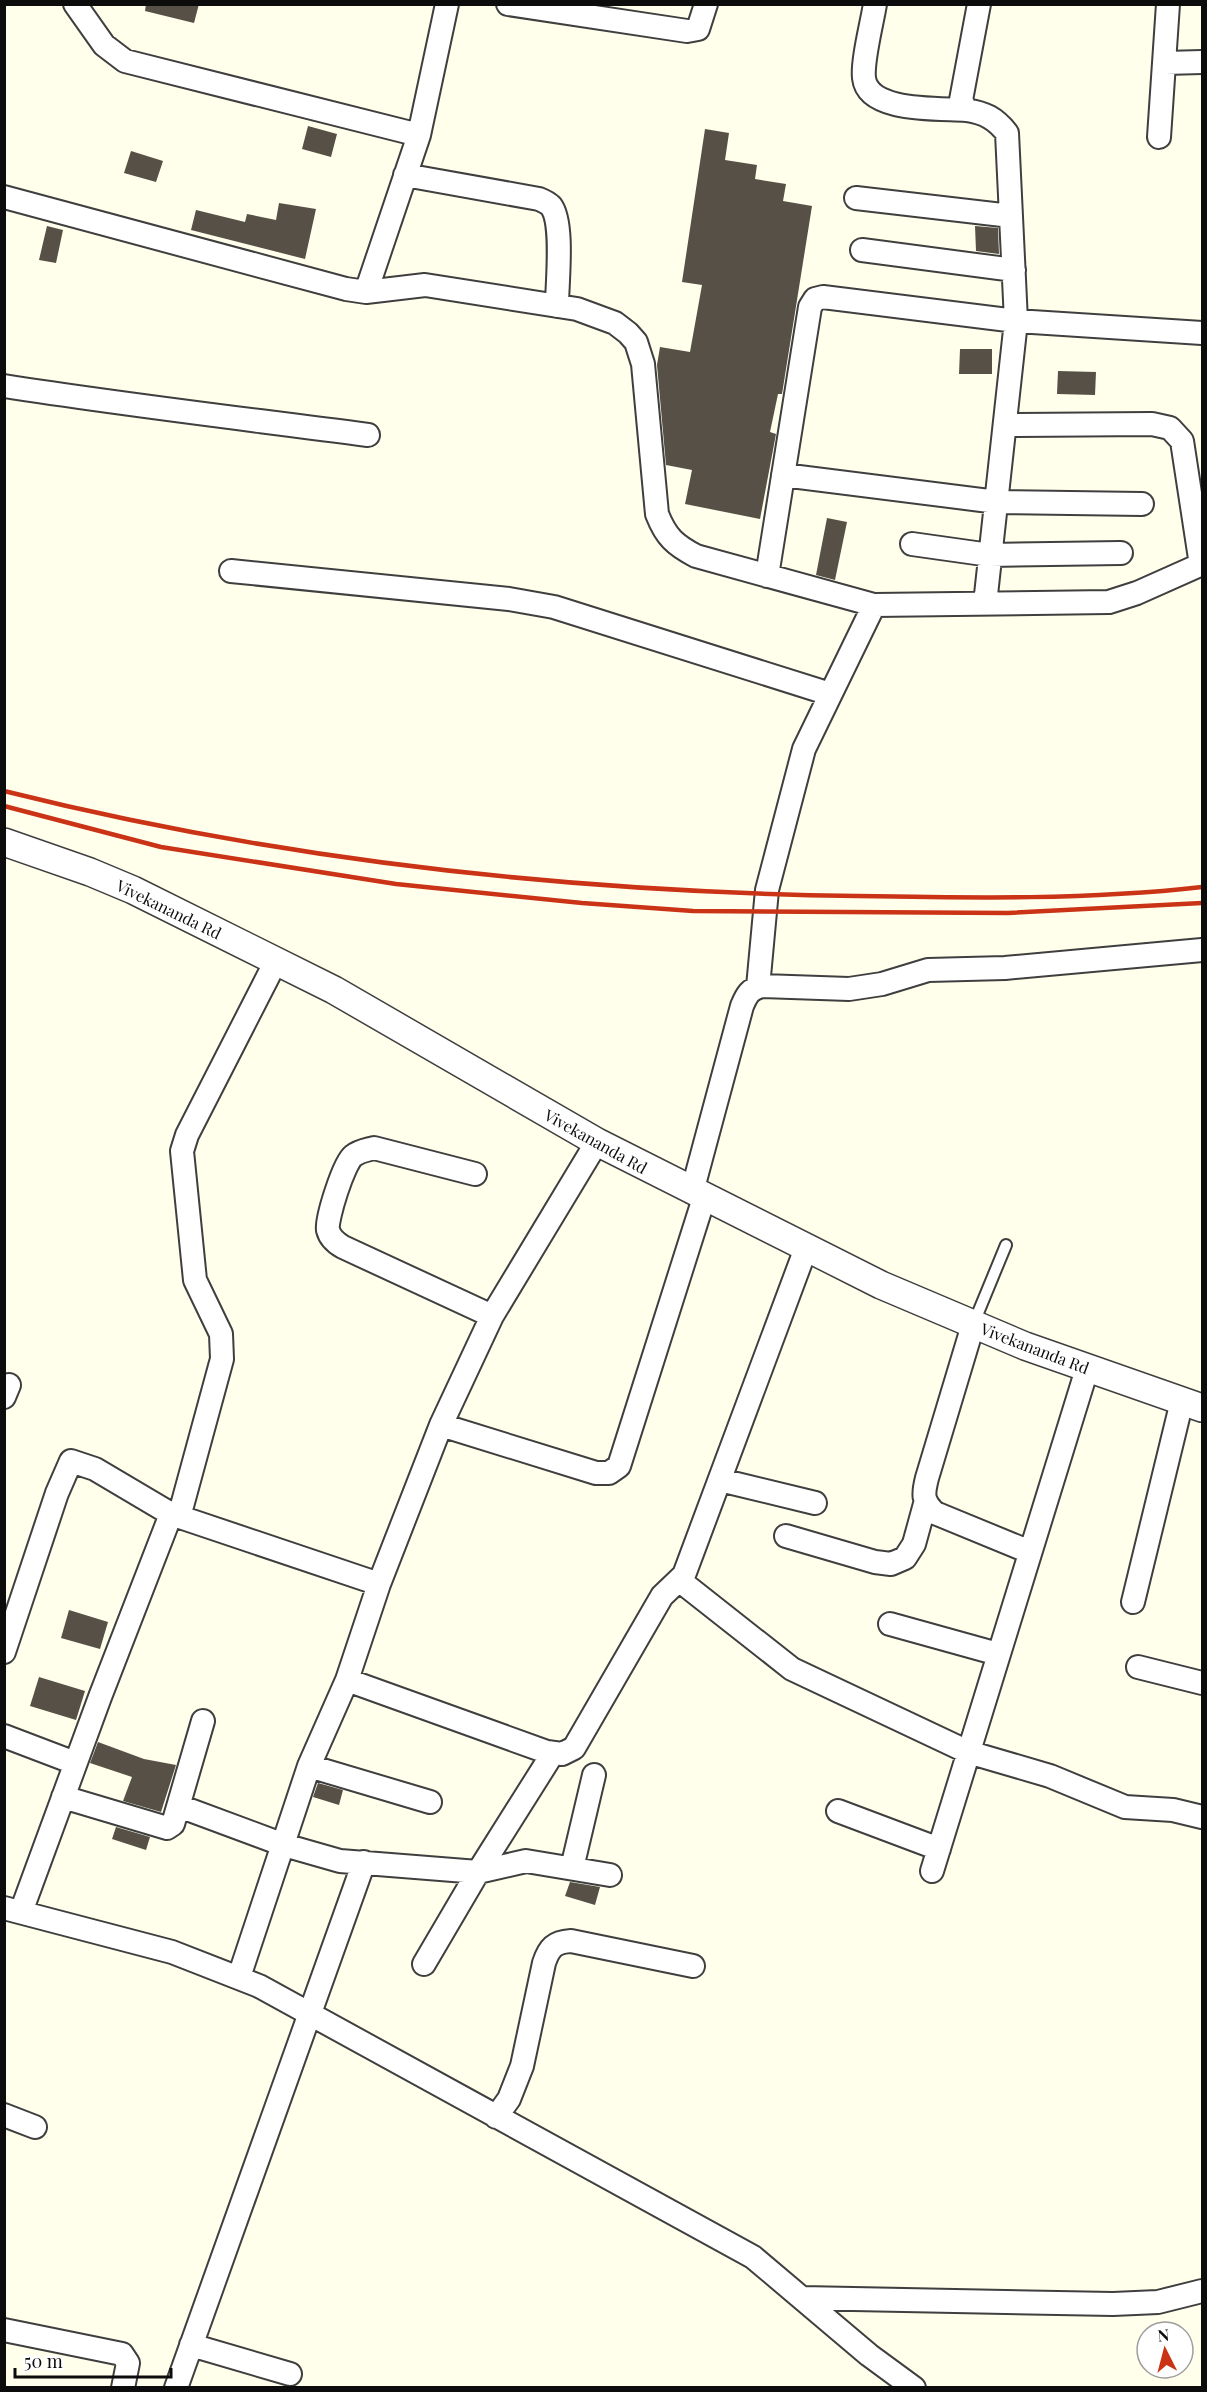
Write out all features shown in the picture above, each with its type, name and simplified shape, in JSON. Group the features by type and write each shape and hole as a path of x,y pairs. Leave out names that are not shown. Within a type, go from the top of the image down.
{"street":[{"path":"75,4 104,45 125,61 419,135"},
{"path":"366,292 419,135 447,4"},
{"path":"508,4 687,31 698,28 706,4"},
{"path":"875,4 864,77 868,89 879,100 900,106 982,113 997,119 1007,133 1016,321 985,604"},
{"path":"966,110 961,100 962,88 979,4"},
{"path":"1159,137 1168,4"},
{"path":"1165,63 1203,62"},
{"path":"405,175 539,199 550,204 555,214 558,234 557,306"},
{"path":"4,197 366,292 425,285 557,306 595,314 615,323 636,342 644,364 657,514 664,531 675,545 696,556 874,605 1109,602 1137,593 1202,565 1182,441 1170,428 1152,424 1006,425"},
{"path":"856,198 1011,216"},
{"path":"862,250 1014,270"},
{"path":"766,576 810,307 815,299 823,297 1016,321 1203,333"},
{"path":"4,386 114,404 165,407 368,435"},
{"path":"783,475 997,502 1142,504"},
{"path":"912,544 990,555 1120,553"},
{"path":"231,571 509,599 554,607 830,694"},
{"path":"758,987 767,890 804,748 874,605"},
{"name":"Vivekananda Rd","path":"4,842 123,886 344,995 597,1142 880,1285 973,1325 1088,1369 1192,1405"},
{"path":"441,1425 596,1473 609,1473 619,1466 698,1195 742,1006 747,994 758,987 849,989 882,984 928,970 1005,968 1203,950"},
{"path":"276,961 187,1135 182,1151 195,1280 220,1334 223,1346 222,1359 175,1515 63,1797 13,1910 172,1952 239,1977 310,2013 753,2257 869,2355 914,2388"},
{"path":"239,1977 309,1766 347,1680 379,1584 441,1425 492,1316 597,1142"},
{"path":"475,1174 374,1148 363,1150 351,1156 345,1168 328,1219 328,1231 333,1241 343,1247 492,1316"},
{"path":"347,1680 553,1753 562,1754 574,1748 662,1596 684,1575 806,1248"},
{"path":"786,1536 875,1562 891,1564 905,1558 914,1544 925,1504 923,1493 927,1478 973,1325"},
{"path":"932,1871 1088,1369"},
{"path":"1133,1602 1192,1405"},
{"path":"4,1652 57,1493 71,1461 95,1468 175,1515 379,1584"},
{"path":"720,1480 815,1503"},
{"path":"925,1504 935,1513 1030,1552"},
{"path":"678,1580 792,1669 968,1752 1050,1776 1125,1807 1173,1809 1203,1817"},
{"path":"890,1624 998,1654"},
{"path":"1138,1667 1203,1683"},
{"path":"63,1797 167,1828 174,1824 203,1721"},
{"path":"4,1737 75,1763"},
{"path":"424,1964 478,1872 553,1753"},
{"path":"309,1766 430,1802"},
{"path":"572,1868 594,1775"},
{"path":"179,1806 321,1857 478,1872 526,1860 610,1875"},
{"path":"838,1811 939,1849"},
{"path":"176,2388 364,1862"},
{"path":"496,2117 517,2083 544,1963 548,1951 557,1942 571,1941 693,1966"},
{"path":"4,2115 35,2127"},
{"path":"802,2298 1113,2304 1158,2302 1203,2291"},
{"path":"4,2330 122,2354 128,2363 123,2388"},
{"path":"191,2345 290,2374"}],"lane":[{"path":"973,1325 1006,1245"}],"building":[{"path":"146,4 199,4 194,23 145,11"},
{"path":"308,126 337,134 331,157 302,149"},
{"path":"705,129 729,133 725,160 757,165 755,179 786,184 783,201 812,206 782,394 778,394 770,432 776,434 760,519 685,504 692,470 666,465 657,365 660,347 690,352 702,285 682,282"},
{"path":"131,151 163,161 156,182 124,173"},
{"path":"279,203 316,209 305,259 191,230 196,210 245,222 247,214 276,220"},
{"path":"47,226 63,230 56,263 39,260"},
{"path":"975,226 998,228 999,254 976,251"},
{"path":"960,349 992,349 992,374 959,374"},
{"path":"1058,371 1096,372 1095,395 1057,394"},
{"path":"827,518 847,522 835,580 816,575"},
{"path":"69,1610 108,1622 100,1649 61,1638"},
{"path":"39,1677 85,1691 76,1720 30,1706"},
{"path":"98,1742 144,1759 176,1765 161,1812 123,1801 132,1777 90,1763"},
{"path":"318,1783 343,1790 339,1805 313,1797"},
{"path":"116,1827 150,1837 146,1850 112,1839"},
{"path":"570,1882 600,1887 595,1905 565,1896"}],"railway":[{"path":"4,791 109,815 321,854 428,868 642,888 857,896 1030,897 1116,894 1202,887"},
{"path":"4,806 161,847 396,884 582,903 693,911 1008,913 1202,903"}]}
